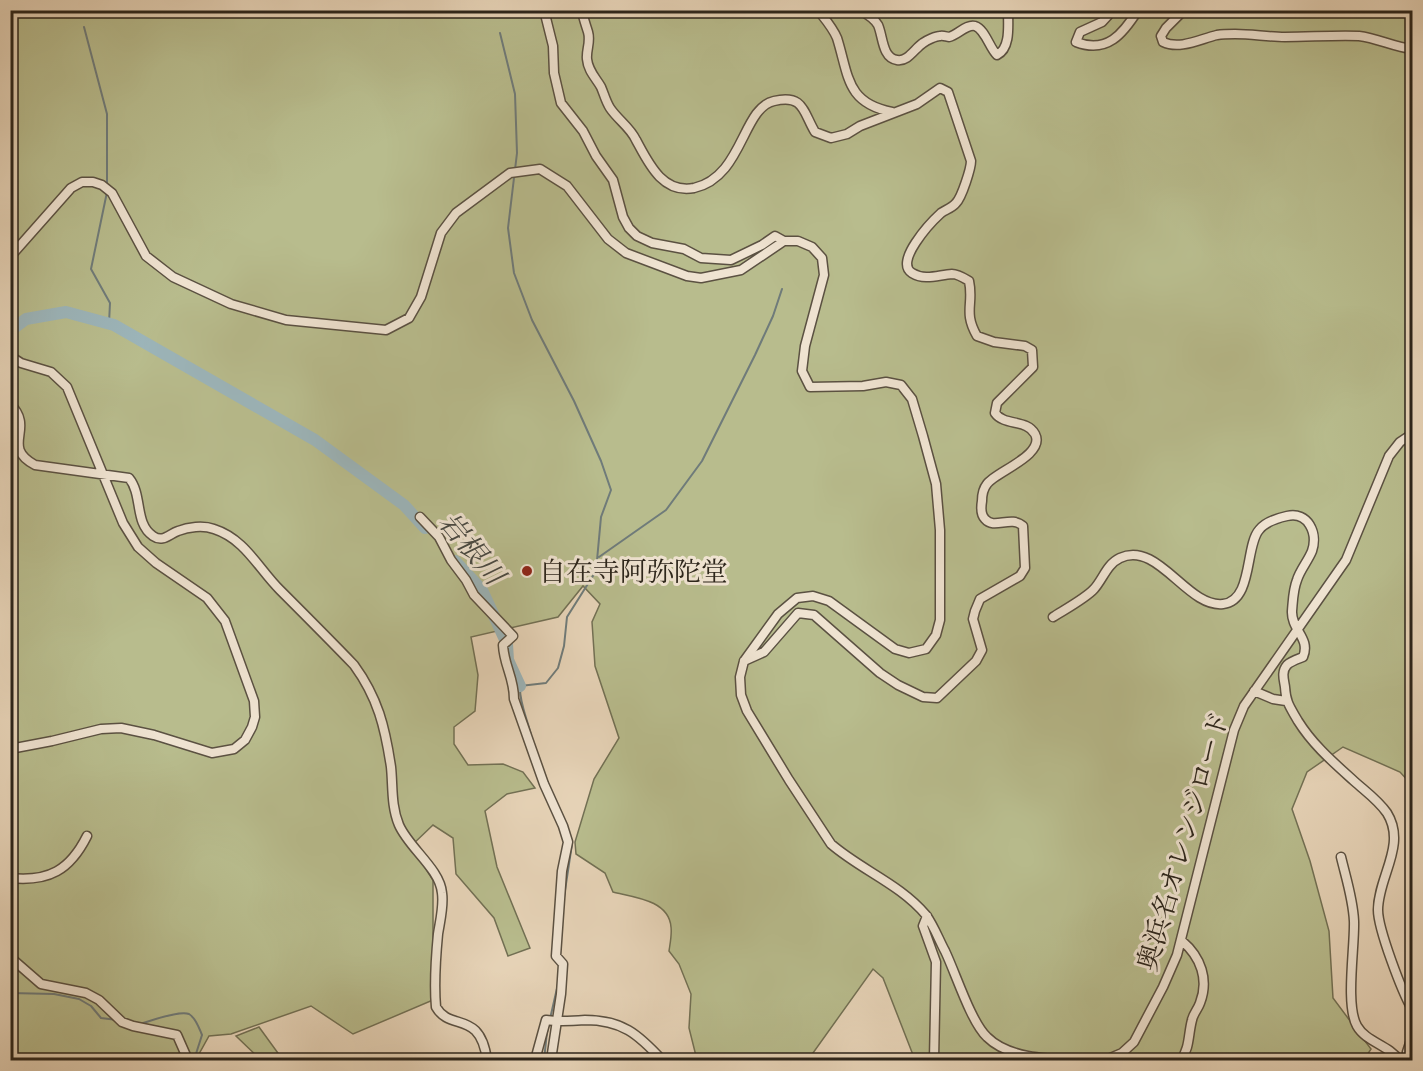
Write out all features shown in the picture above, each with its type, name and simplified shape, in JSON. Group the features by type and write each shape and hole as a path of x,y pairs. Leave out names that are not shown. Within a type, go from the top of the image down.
{"street":[{"path":"544,10 553,46 554,73 561,103 583,131 613,180 629,228 637,236 652,243 684,249 701,258 731,260 775,236 784,241 798,241 812,247 822,258 824,275 805,346 802,371 810,387 863,386 886,382 902,385 912,399 936,484 940,530 940,620 936,635 926,649 909,652 895,649 829,601 813,596 796,598 778,614 744,662 740,677 741,695 747,711 826,837 842,854 883,878 927,916 949,959 974,1018 988,1038 1009,1052 1079,1060"},
{"path":"582,10 590,41 587,58 589,69 600,85 608,105 631,130 646,162 661,178 675,186 687,189 702,186 715,178 735,155 755,116 766,104 773,101 796,101 802,106 815,132 831,138 846,134 892,112 916,104 940,88 948,92 971,160 971,168 956,203 940,213 913,245 906,260 906,267 909,272 920,277 955,274 969,281 971,289 968,315 978,336 994,342 1025,346 1032,351 1033,367 997,403 995,413 1005,421 1030,428 1036,435 1036,441 1029,453 1019,462 988,482 982,494 981,506 983,518 986,521 993,524 1013,521 1023,526 1025,568 1020,576 980,599 973,619 982,650 976,660 937,698 923,697 880,673 814,615 798,613 764,652 744,662"},
{"path":"818,10 836,36 844,69 853,90 861,100 877,110 892,112"},
{"path":"860,10 875,20 884,48 895,60 903,60 923,43 940,36 949,37 975,26 981,30 992,52 997,55 1002,52 1006,44 1008,10"},
{"path":"1113,10 1102,22 1080,32 1076,42 1095,45 1115,40 1123,33 1138,10"},
{"path":"1184,10 1166,28 1161,36 1163,42 1174,45 1186,44 1218,35 1249,34 1260,37 1286,38 1310,35 1360,36 1400,48 1413,49"},
{"path":"10,257 71,188 82,182 93,182 102,184 112,193 146,256 173,277 231,304 286,320 387,330 409,318 421,297 441,232 456,213 510,173 540,169 567,186 608,239 626,253 687,276 701,279 741,270 784,241"},
{"path":"10,356 21,363 51,372 67,387 123,523 138,546 156,563 207,598 225,621 254,701 255,717 245,740 234,749 212,753 154,735 121,729 101,729 10,749"},
{"path":"10,404 18,412 11,446 14,453 22,460 35,465 129,478 138,493 142,522 153,536 159,539 166,538 177,531 195,527 212,528 229,536 245,548 278,588 354,665 382,716 391,768 393,808 399,825 407,840 433,871 442,892 436,1002 439,1012 467,1024 476,1031 485,1047 487,1060"},
{"name":"奥浜名オレンジロード","path":"1094,1060 1108,1059 1122,1053 1134,1042 1163,987 1182,941 1234,730 1244,706 1346,560 1389,456 1400,442 1413,434"},
{"path":"1053,617 1087,596 1095,589 1115,561 1130,554 1146,556 1196,595 1214,604 1232,602 1245,582 1257,531 1266,524 1297,514 1307,520 1311,526 1314,542 1296,582 1291,620 1304,638 1306,646 1303,657 1288,664 1284,670 1286,701 1311,741 1376,799 1392,824 1394,843 1379,900 1378,918 1405,996 1413,1009"},
{"path":"420,517 439,537 474,595 513,636 503,645 504,657 514,684 514,699 544,784 568,842 562,871 556,956 564,964 551,1060"},
{"path":"1254,691 1273,699 1286,701"},
{"path":"10,878 45,876 59,871 78,853 87,836"},
{"path":"1341,857 1354,918 1355,948 1351,978 1357,1026 1395,1054 1399,1060"},
{"path":"927,916 923,926 936,962 934,1060"},
{"path":"1181,1060 1187,1050 1192,1020 1200,1003 1205,981 1203,972 1188,946 1182,941"},
{"path":"10,957 41,984 86,993 99,1000 122,1022 177,1035 188,1060"},
{"path":"535,1060 546,1020 556,1022 597,1020 621,1024 662,1060"},
{"path":"1406,1060 1413,1037"}],"green space":[{"path":"10,11 1412,11 1412,785 1400,772 1343,747 1307,772 1292,809 1310,861 1329,931 1333,998 1371,1049 1364,1060 915,1060 883,978 873,969 808,1060 697,1060 689,1028 691,994 679,964 669,951 671,930 669,918 657,905 649,901 613,892 605,873 576,854 575,842 594,779 619,738 595,666 592,622 600,604 583,586 558,617 471,637 478,675 475,711 454,727 454,744 468,765 503,764 523,772 535,788 507,794 485,811 497,867 530,948 508,956 494,918 456,874 453,838 433,825 411,846 433,880 433,1000 353,1034 311,1006 231,1034 209,1036 199,1054 203,1060 11,1060"},
{"path":"259,1027 283,1060 261,1060 236,1036"}],"waterway":[{"path":"84,27 107,114 107,187"},
{"path":"500,33 515,94 517,153 508,228 514,273 532,320 574,401 601,461 611,490 601,517 596,571 567,617 564,646 558,668 546,683 520,686 522,704 531,735"},
{"path":"107,192 91,269 110,303 109,323"},
{"path":"599,557 666,510 702,461 755,355 773,316 782,289"},
{"name":"岩根川","path":"10,331 26,319 66,312 114,325 315,440 404,505 425,528"},
{"name":"岩根川","path":"455,561 482,590 507,644 508,660 520,686"},
{"name":"岩根川","path":"564,897 572,844"},
{"name":"岩根川","path":"544,1060 547,1032 558,984"},
{"path":"10,993 54,994 79,999 91,1006 101,1018 117,1020"},
{"path":"140,1024 172,1015 189,1014 202,1035 194,1060"}],"place":[{"name":"自在寺阿弥陀堂","path":"527,571"}]}
